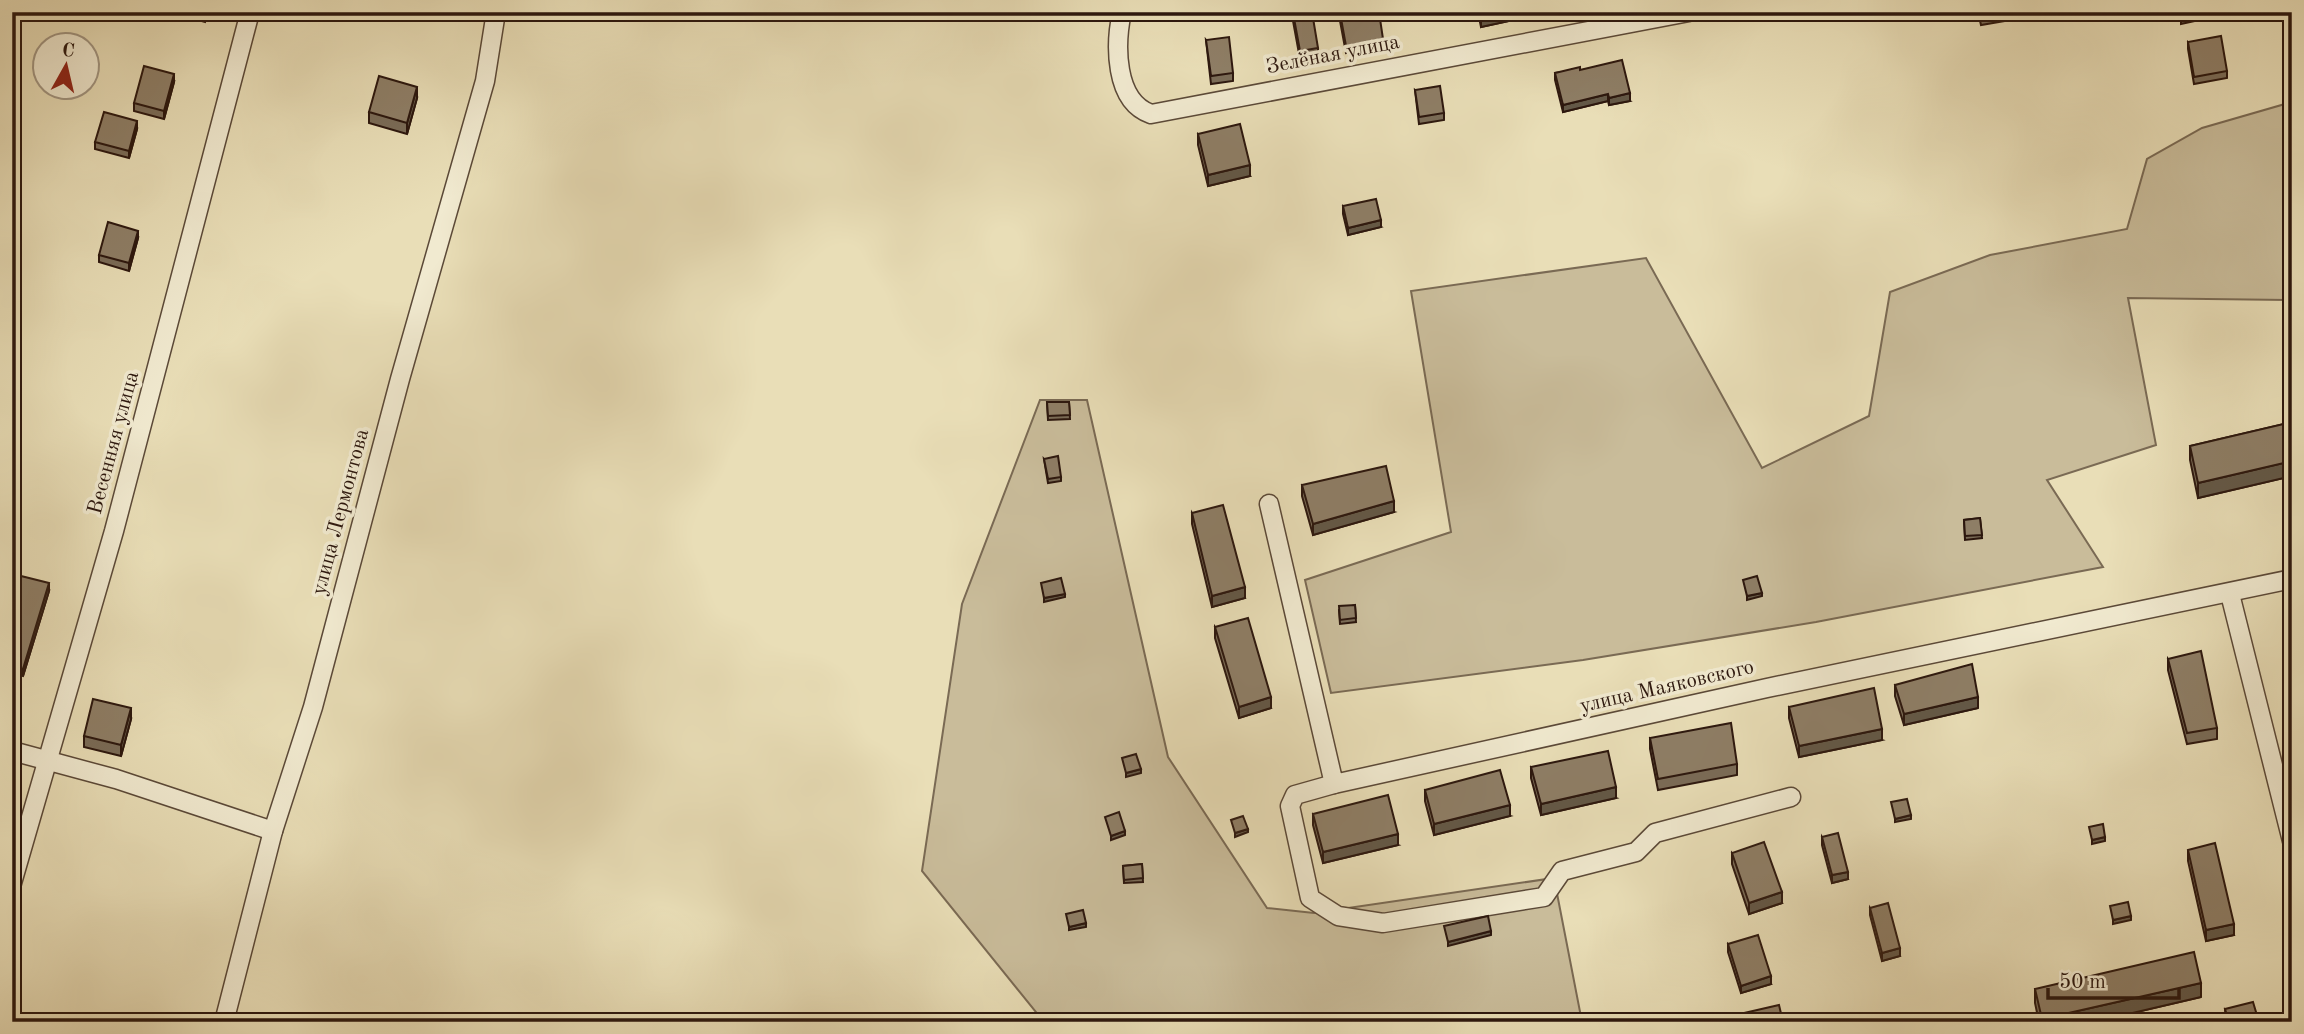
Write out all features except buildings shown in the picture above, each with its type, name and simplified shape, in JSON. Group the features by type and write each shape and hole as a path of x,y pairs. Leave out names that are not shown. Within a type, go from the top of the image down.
{"street":[{"name":"Весенняя улица","path":"12,883 114,531 250,12"},
{"name":"улица Лермонтова","path":"224,1022 273,831 313,707 400,379 485,81 496,12"},
{"name":"Зелёная улица","path":"1122,12 1119,26 1121,83 1142,110 1151,114 1689,12"},
{"path":"2291,12 2292,18"},
{"path":"1269,504 1334,785"},
{"name":"улица Маяковского","path":"1791,797 1656,833 1636,852 1562,871 1544,897 1383,923 1338,916 1310,898 1290,806 1295,794 1334,785 1767,688 2292,579"},
{"path":"2230,594 2292,841"},
{"path":"12,751 273,831"}],"shaded area":[{"path":"2292,102 2292,300 2128,298 2156,445 2047,480 2103,567 1816,622 1583,660 1331,693 1305,580 1451,532 1411,291 1646,258 1762,468 1869,416 1890,292 1990,255 2127,229 2147,159 2202,128"},
{"path":"1040,400 1087,400 1168,757 1267,908 1314,913 1554,878 1582,1022 1044,1022 922,871 962,604"}]}
